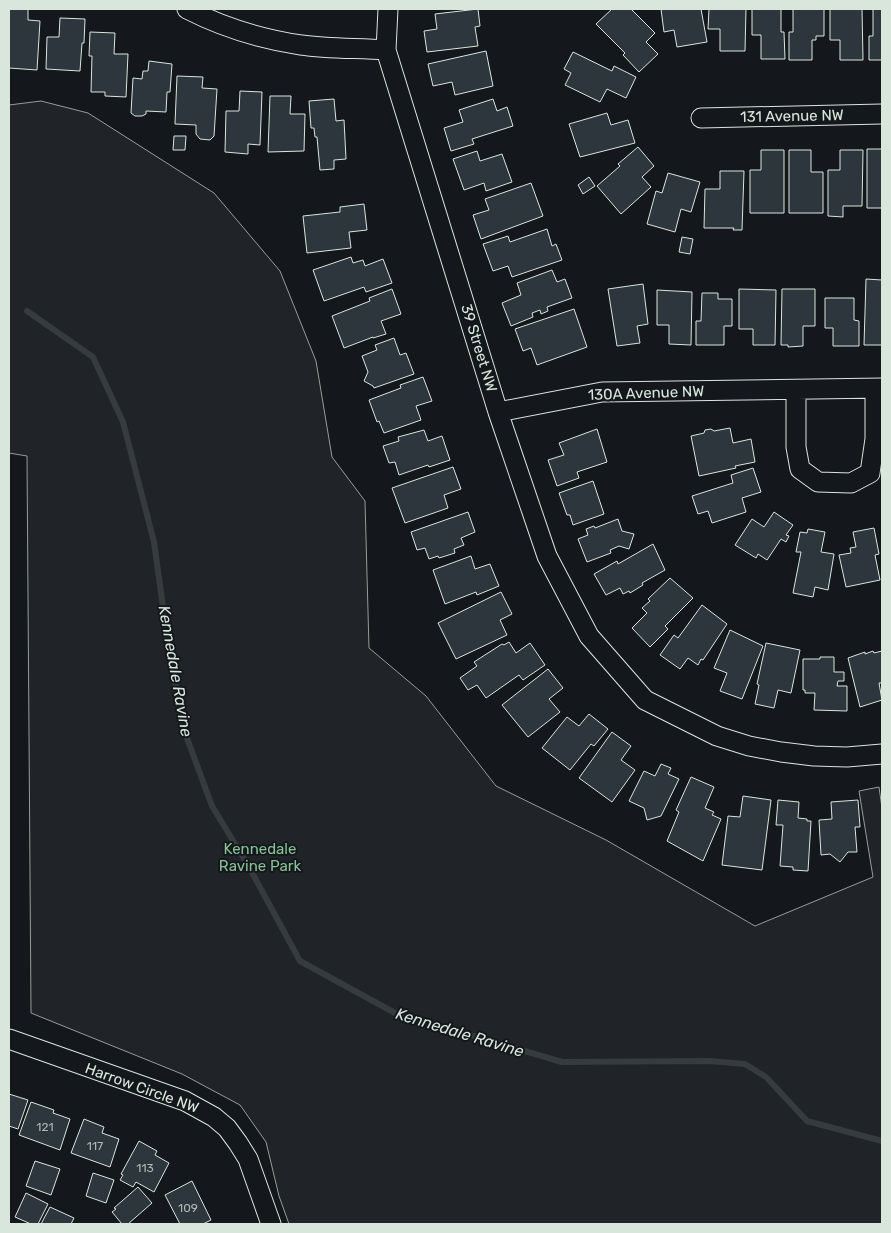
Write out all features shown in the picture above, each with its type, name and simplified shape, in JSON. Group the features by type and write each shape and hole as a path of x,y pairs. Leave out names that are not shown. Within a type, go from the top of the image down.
{"street":[{"path":"187,9 202,17 249,34 302,45 386,50"},
{"name":"39 Street NW","path":"388,9 386,50 498,412 547,556 589,636 645,700 717,736 749,746 814,756 847,757 882,754"},
{"name":"131 Avenue NW","path":"701,118 882,114"},
{"name":"130A Avenue NW","path":"498,412 602,392 879,389 870,472 851,483 818,482 800,469 796,447 796,390"},
{"name":"Harrow Circle NW","path":"9,1039 185,1101 214,1117 227,1128 248,1159 271,1224"}],"green space":[{"name":"Kennedale Ravine Park","path":"41,101 88,113 214,193 280,271 316,361 332,457 365,501 369,648 426,696 496,786 606,840 755,926 873,877 859,791 879,787 882,808 882,1224 289,1224 279,1196 266,1142 240,1105 182,1074 31,1013 27,456 9,453 9,105"}],"building":[{"path":"9,9 28,9 28,20 40,21 37,70 9,68"},
{"path":"478,9 480,26 475,27 478,46 427,52 424,31 437,29 435,14"},
{"path":"612,9 631,9 655,33 646,42 658,54 639,72 623,55 625,53 596,24"},
{"path":"661,9 701,9 707,42 677,47 674,30 664,32"},
{"path":"709,9 746,9 745,51 720,51 720,29 708,29"},
{"path":"752,9 781,9 781,32 784,32 785,59 761,59 761,35 752,35"},
{"path":"793,9 824,9 824,36 816,36 816,40 812,40 812,60 789,60 789,32 793,32"},
{"path":"830,9 862,9 863,60 840,60 840,40 830,40"},
{"path":"873,9 882,9 882,60 869,60 869,36 873,36"},
{"path":"60,18 85,19 80,71 46,69 47,37 59,37"},
{"path":"90,32 115,33 114,54 128,54 126,97 105,96 105,92 91,92 92,56 89,56"},
{"path":"486,51 493,86 455,95 452,82 433,86 428,64"},
{"path":"573,52 612,71 614,66 636,77 626,98 607,89 600,102 565,85 571,73 564,69"},
{"path":"149,61 172,64 166,112 146,111 146,114 142,116 135,116 131,113 133,78 142,79 143,71 148,71"},
{"path":"177,76 203,77 202,88 217,89 214,136 210,140 200,139 196,134 196,125 175,124"},
{"path":"240,91 262,92 260,145 248,144 248,154 225,152 226,111 239,111"},
{"path":"270,96 291,96 290,114 305,114 304,151 268,152"},
{"path":"334,99 336,121 344,120 346,159 334,160 334,169 320,170 317,137 315,137 314,128 311,128 309,101"},
{"path":"493,99 497,111 507,107 513,126 472,139 474,144 451,151 444,128 463,122 459,110"},
{"path":"607,113 611,125 628,120 635,143 580,157 569,124"},
{"path":"174,136 186,136 185,150 173,150"},
{"path":"638,147 654,166 642,177 651,187 621,214 597,186"},
{"path":"867,149 882,149 882,208 867,208"},
{"path":"761,150 784,150 784,213 750,213 750,170 761,170"},
{"path":"789,150 811,150 811,172 823,172 823,213 789,213"},
{"path":"840,150 863,150 862,206 843,206 843,217 828,216 828,170 840,170"},
{"path":"477,151 480,161 502,154 512,182 486,191 484,183 464,190 453,159"},
{"path":"720,171 744,171 742,230 733,230 734,228 704,228 705,189 720,189"},
{"path":"668,173 700,182 691,212 681,209 675,232 647,224 656,191 662,193"},
{"path":"589,177 595,186 583,194 578,185"},
{"path":"531,183 543,216 481,239 473,215 489,210 485,199"},
{"path":"364,204 367,230 349,232 351,248 307,253 303,216 340,212 340,207"},
{"path":"547,229 552,246 556,244 562,260 512,277 508,266 493,271 483,244 508,236 510,242"},
{"path":"682,237 693,239 690,254 679,252"},
{"path":"351,257 353,263 363,260 365,266 383,259 392,283 366,292 364,287 324,301 313,270"},
{"path":"552,270 557,282 565,279 572,298 547,307 548,311 541,314 540,310 532,313 533,317 511,326 502,303 521,295 517,283"},
{"path":"866,279 882,280 882,345 864,345"},
{"path":"643,284 648,324 637,326 640,343 617,346 608,289"},
{"path":"392,289 401,314 381,321 386,334 344,348 332,316 370,301 369,298"},
{"path":"739,289 776,290 775,345 753,345 753,329 739,329"},
{"path":"782,289 815,289 815,326 803,326 803,346 788,347 788,345 781,345"},
{"path":"657,290 692,292 691,345 669,344 669,325 657,325"},
{"path":"702,293 718,293 718,299 732,299 732,326 724,326 724,345 696,345 696,321 701,321"},
{"path":"825,298 854,298 854,320 859,321 859,346 833,346 833,328 825,328"},
{"path":"574,309 587,347 537,365 531,348 523,351 515,329"},
{"path":"394,338 400,355 406,353 414,374 374,388 364,381 368,372 362,356 377,350 375,345"},
{"path":"423,377 432,401 416,406 421,420 384,433 379,421 377,422 369,400 401,388 400,385"},
{"path":"730,428 733,443 751,439 755,462 699,476 691,436 704,433 705,430 711,429 714,431"},
{"path":"597,429 607,462 577,472 579,478 557,486 548,460 564,455 559,443"},
{"path":"424,430 428,441 442,436 450,460 399,475 395,462 389,463 383,446 399,441 398,437"},
{"path":"453,467 461,489 444,495 448,508 405,523 392,488"},
{"path":"753,468 761,492 742,498 746,512 712,523 708,511 698,514 692,496 733,483 731,475"},
{"path":"593,481 604,514 573,525 559,493"},
{"path":"468,512 475,532 461,538 464,545 454,549 455,553 429,559 425,548 417,550 411,532"},
{"path":"774,512 793,525 786,535 789,536 786,542 781,539 767,560 758,554 756,558 735,545 752,519 764,527"},
{"path":"618,519 622,531 634,534 629,549 619,546 610,550 611,553 587,562 578,539 588,535 586,529 594,526 595,528"},
{"path":"874,528 879,554 875,555 880,580 846,587 839,555 851,553 850,548 856,547 853,532"},
{"path":"808,529 825,532 821,552 834,554 828,590 815,587 813,597 793,593 801,552 796,552 800,532 807,533"},
{"path":"653,544 665,570 642,583 643,585 630,593 629,591 623,594 620,588 606,595 594,574 617,561 618,564"},
{"path":"471,556 475,569 490,564 499,586 477,595 476,592 445,604 433,570"},
{"path":"670,578 693,598 665,626 668,629 650,647 632,628 647,613 642,608 650,601 648,599"},
{"path":"501,592 512,614 500,620 507,635 456,659 438,623"},
{"path":"702,605 727,624 698,665 688,658 680,669 660,655 674,635 678,638"},
{"path":"730,630 763,646 742,699 720,691 727,673 714,668"},
{"path":"509,642 516,653 530,643 545,665 523,680 519,675 486,698 477,685 468,690 460,678 477,666 474,662 502,644 504,645"},
{"path":"766,643 800,650 791,693 778,690 774,708 755,704 759,685 757,684"},
{"path":"873,651 874,653 882,651 882,683 879,683 882,700 860,707 848,658"},
{"path":"820,657 834,657 834,672 844,672 844,681 838,681 837,686 847,686 847,711 814,710 815,693 805,693 805,690 803,690 803,659 820,659"},
{"path":"548,669 563,688 549,699 560,712 528,737 502,705"},
{"path":"589,714 608,729 594,746 591,744 570,770 542,748 567,717 579,726"},
{"path":"612,732 631,746 621,760 635,770 612,802 579,778"},
{"path":"661,764 671,768 668,774 679,779 661,816 647,820 644,808 629,801 644,771 655,776"},
{"path":"691,777 714,787 705,808 714,812 712,815 721,819 703,861 667,841 679,812 676,810"},
{"path":"743,796 771,800 762,870 722,865 728,816 740,817"},
{"path":"778,800 799,802 798,818 811,821 808,871 793,870 793,867 780,866 783,825 776,825"},
{"path":"858,800 860,827 855,827 857,852 848,852 840,862 830,854 821,855 819,820 832,819 831,802"},
{"path":"9,1094 28,1100 18,1129 9,1126"},
{"path":"31,1102 54,1110 53,1113 70,1119 60,1150 19,1135"},
{"path":"84,1119 104,1127 102,1133 119,1139 110,1167 71,1153"},
{"path":"139,1141 157,1151 155,1155 169,1163 154,1192 136,1182 133,1187 120,1180 123,1175 121,1174"},
{"path":"35,1161 60,1169 51,1195 26,1186"},
{"path":"93,1173 114,1180 106,1203 86,1196"},
{"path":"192,1181 211,1220 203,1224 180,1224 165,1195"},
{"path":"138,1187 152,1203 128,1224 122,1224 112,1212"},
{"path":"26,1193 48,1204 38,1224 31,1224 15,1217"},
{"path":"50,1207 74,1218 71,1224 41,1224"}],"waterway":[{"name":"Kennedale Ravine","path":"27,311 93,357 123,422 154,542 169,650 184,730 212,806 249,867 300,961 395,1013 562,1062 710,1061 745,1064 766,1077 807,1121 882,1141"}]}
